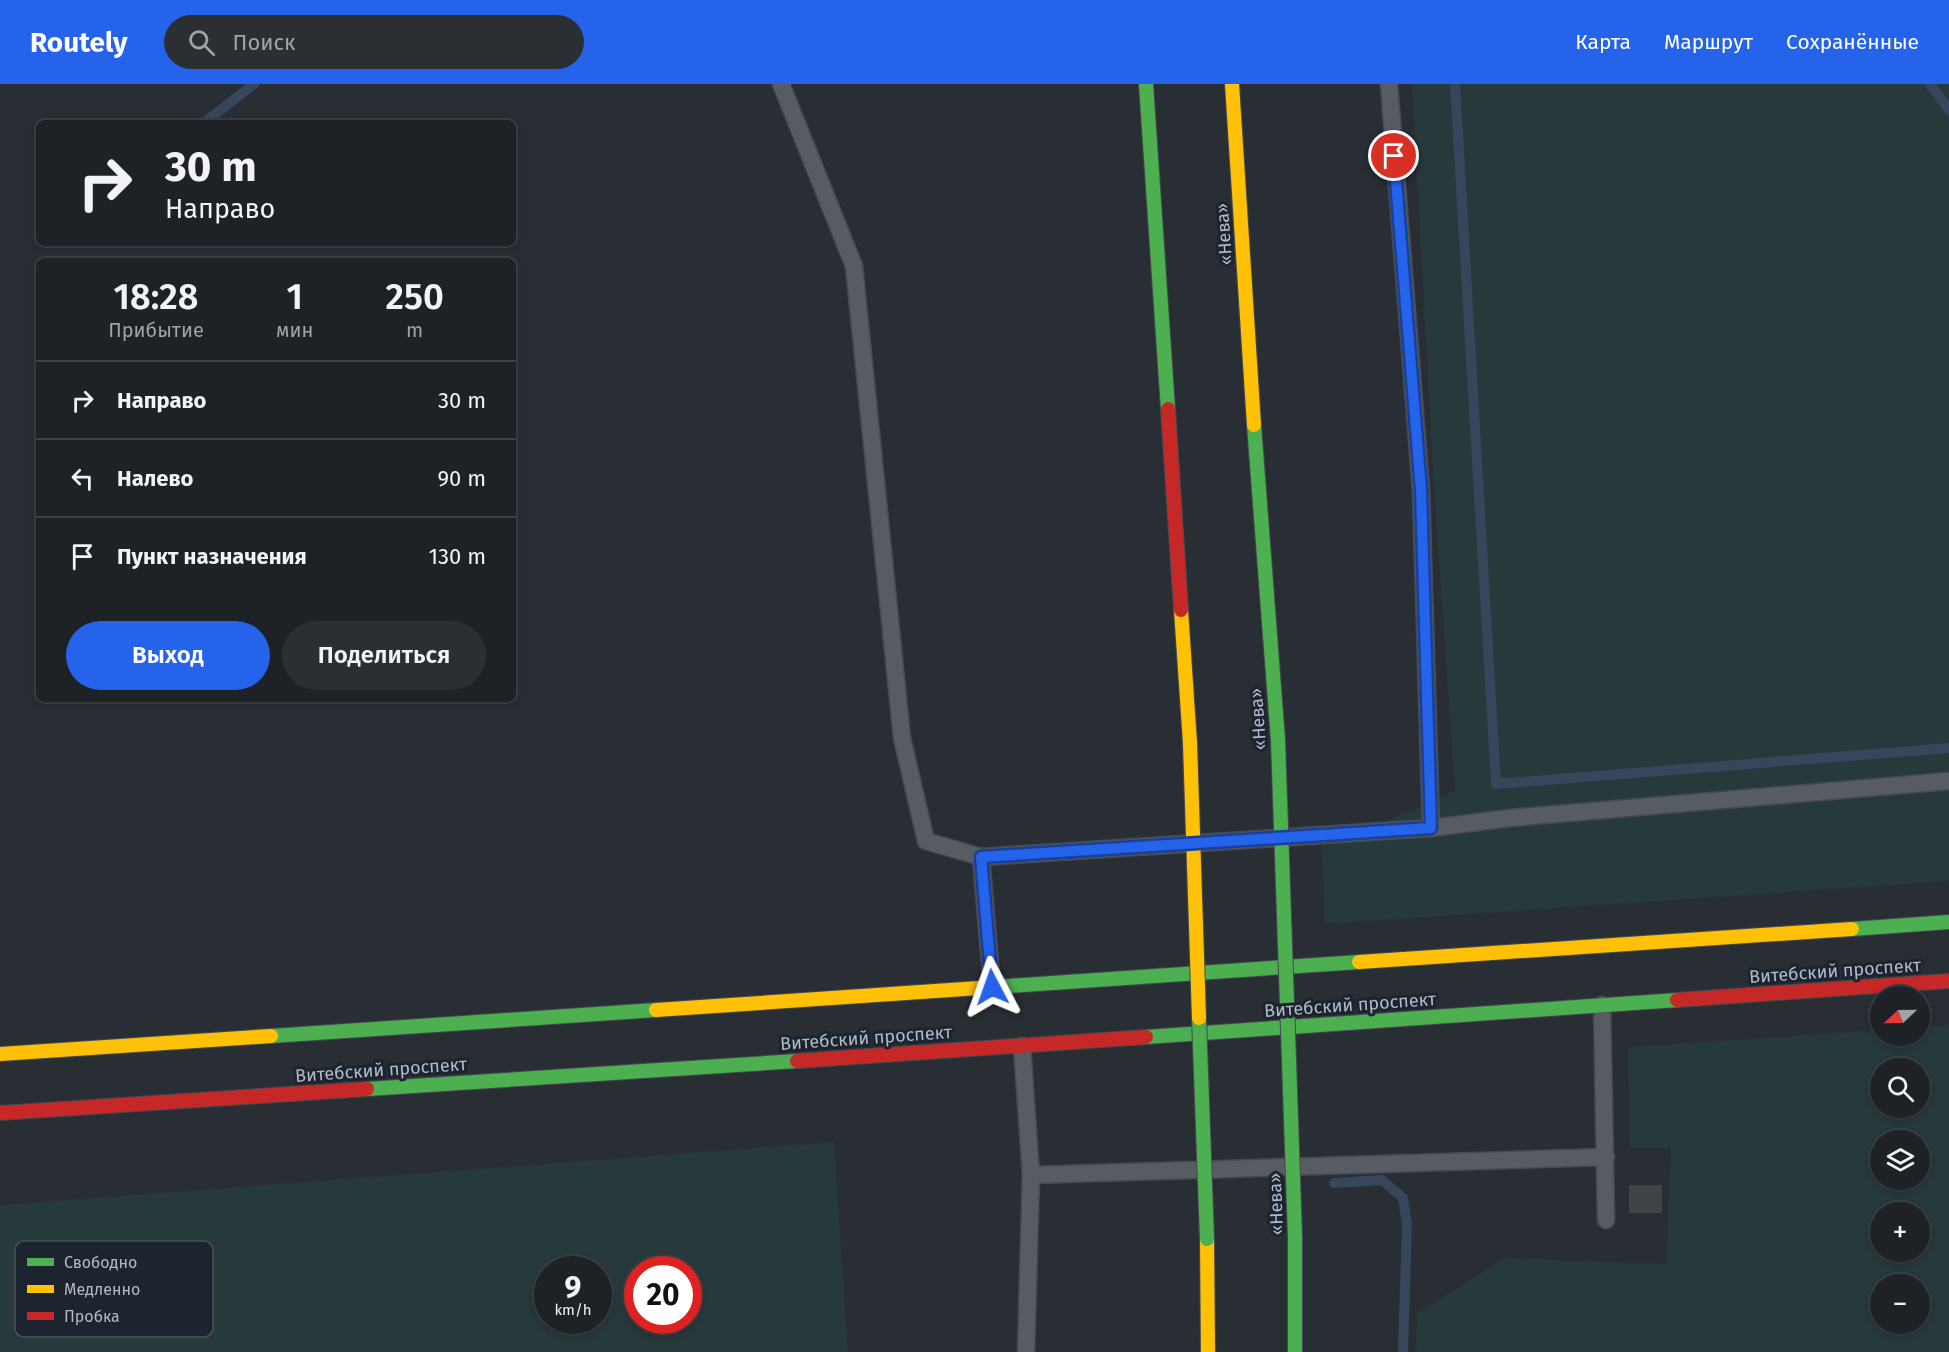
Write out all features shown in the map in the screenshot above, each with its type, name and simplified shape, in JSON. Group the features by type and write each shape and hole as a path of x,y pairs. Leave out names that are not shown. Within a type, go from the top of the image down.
{"main road":[{"path":"1146,84 1190,743 1207,1239 1208,1352"},
{"name":"«Нева»","path":"1232,84 1262,539 1278,740 1295,1236 1295,1352"},
{"path":"0,1054 1949,922"},
{"name":"Витебский проспект","path":"0,1113 1022,1046 1949,981"}],"lane":[{"path":"781,84 854,266 902,738 926,841 981,857 1431,828 1510,818 1949,782"},
{"path":"1389,84 1421,490 1431,828"},
{"path":"981,857 992,987"},
{"path":"1602,1005 1606,1220"},
{"path":"1022,1046 1031,1175 1026,1352"},
{"path":"1031,1175 1606,1157"}],"shaded area":[{"path":"1412,84 1949,84 1949,881 1325,924 1321,838 1354,836 1455,791 1434,490"},
{"path":"1949,1025 1949,1352 1416,1352 1417,1314 1504,1258 1666,1264 1671,1148 1630,1148 1628,1047 1870,1031 1870,1046 1930,1046 1930,1026"},
{"path":"834,1142 848,1352 0,1352 0,1205"}],"building":[{"path":"1629,1185 1662,1185 1662,1213 1629,1213"}],"waterway":[{"path":"208,120 254,84"},
{"path":"1455,84 1496,784 1949,748"},
{"path":"1930,84 1949,110"},
{"path":"1334,1183 1382,1180 1403,1198 1407,1224 1403,1352"}],"traffic: fast":[{"path":"1146,84 1168,409"},
{"path":"1254,425 1278,740"},
{"path":"1278,740 1295,1236"},
{"path":"1852,929 1949,922"},
{"path":"994,987 1359,962"},
{"path":"1146,1037 1677,1000"},
{"path":"271,1036 656,1010"},
{"path":"1199,1018 1207,1239"},
{"path":"367,1089 797,1061"},
{"path":"1295,1236 1295,1352"}],"traffic: slow":[{"path":"1232,84 1254,425"},
{"path":"1181,610 1190,743"},
{"path":"1190,743 1199,1018"},
{"path":"1359,962 1852,929"},
{"path":"656,1010 994,987"},
{"path":"0,1054 271,1036"},
{"path":"1207,1239 1208,1352"}],"traffic: jam":[{"path":"1168,409 1181,610"},
{"path":"1677,1000 1949,981"},
{"path":"797,1061 1146,1037"},
{"path":"0,1113 367,1089"}],"route":[{"path":"992,987 981,857 1431,828 1421,490 1394,156"}]}
